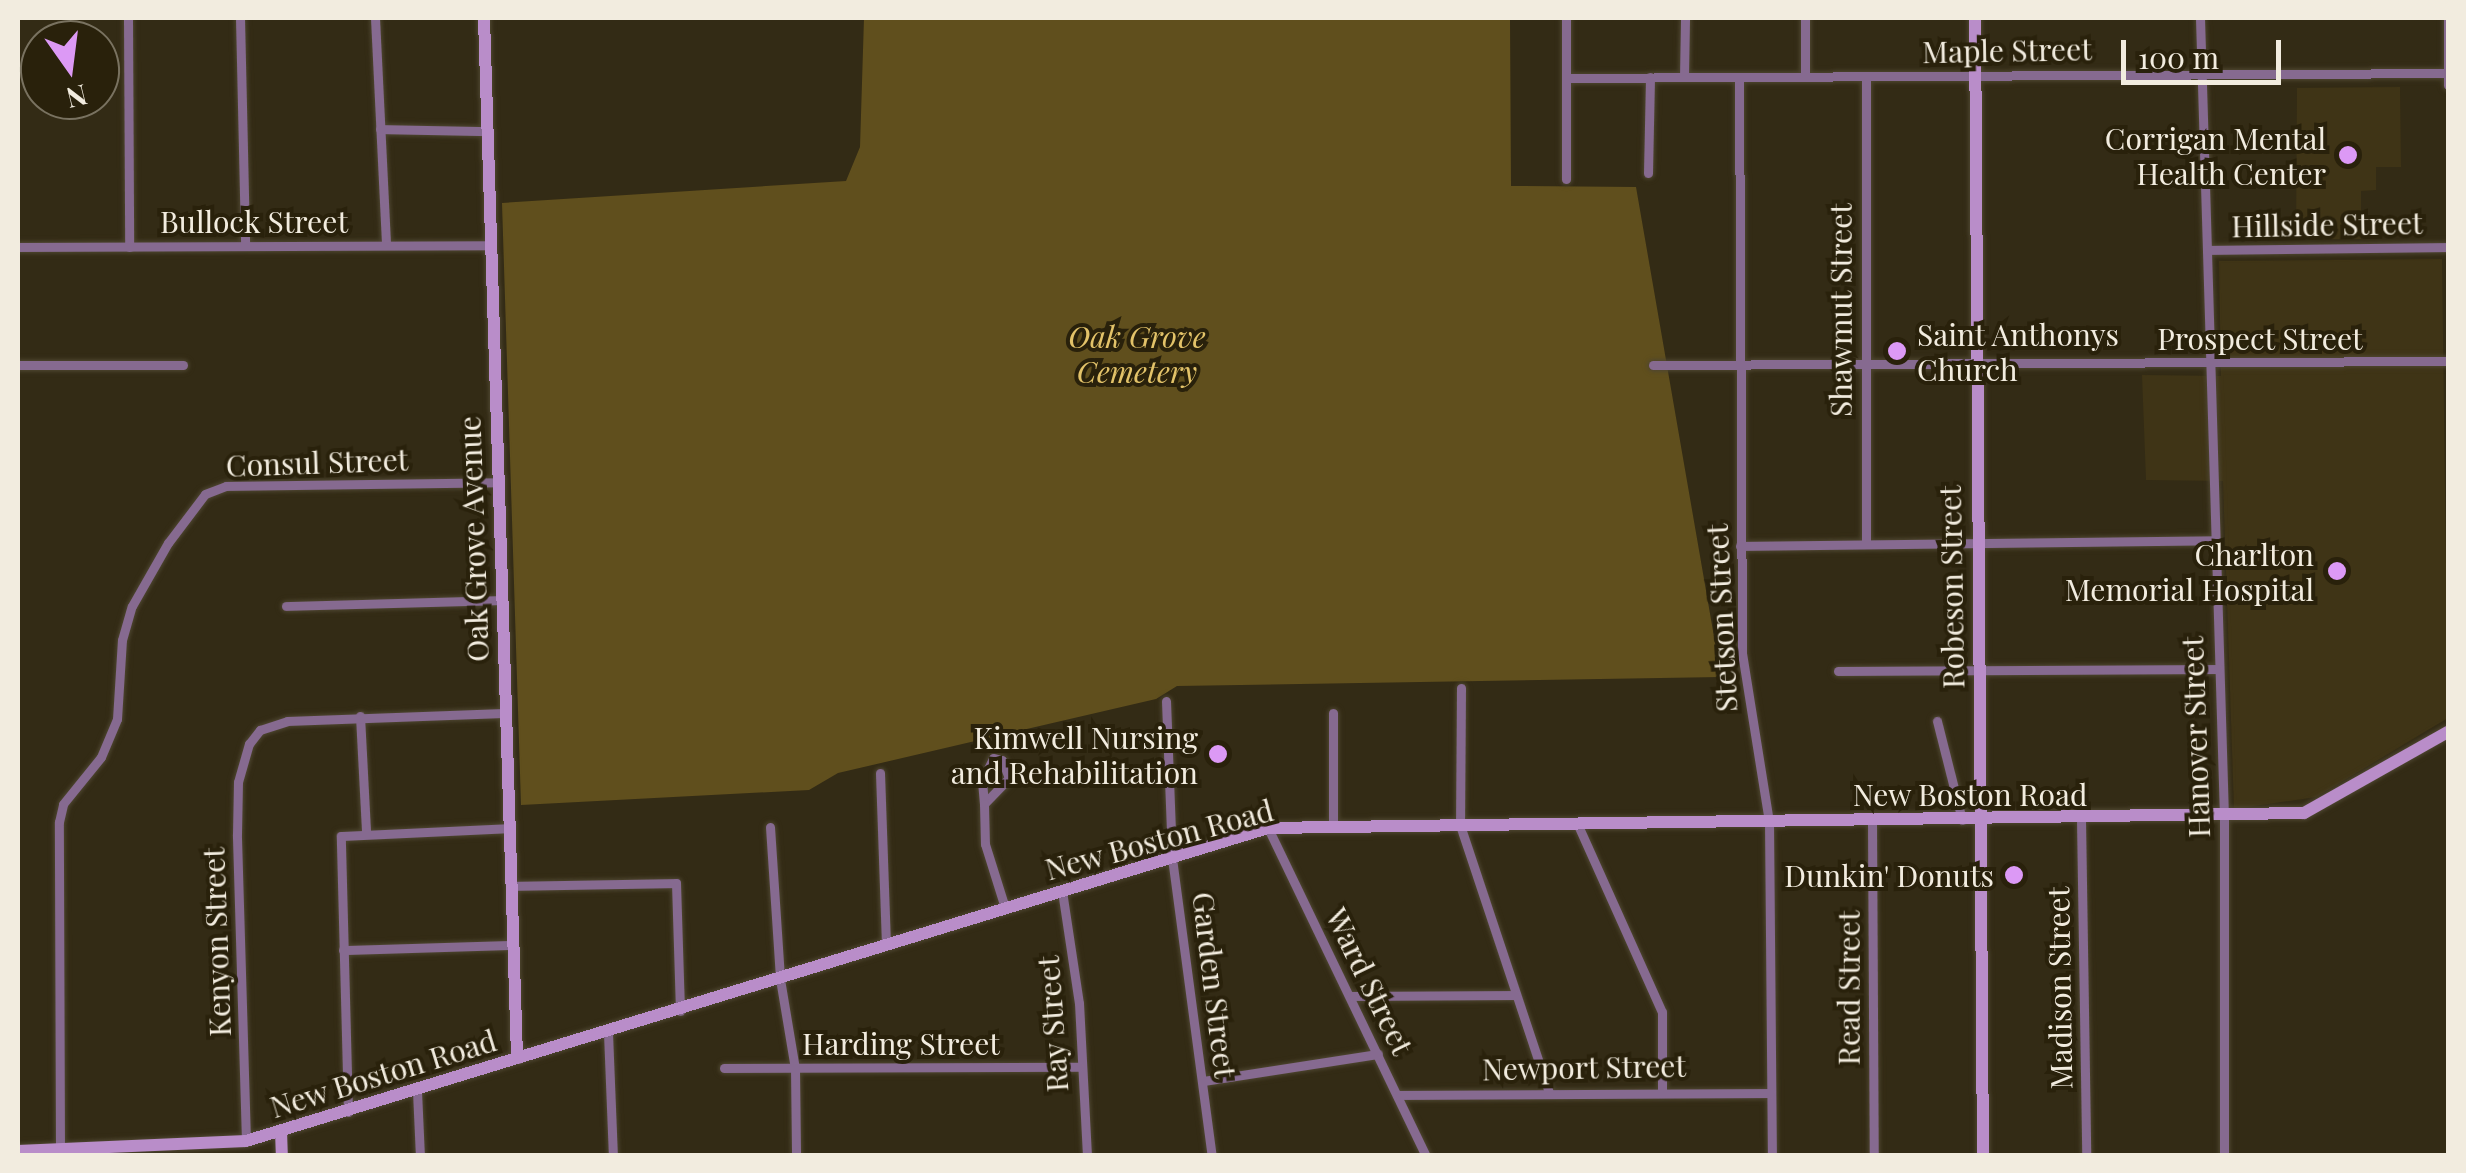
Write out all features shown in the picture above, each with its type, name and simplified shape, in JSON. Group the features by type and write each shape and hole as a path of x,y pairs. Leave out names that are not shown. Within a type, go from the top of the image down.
{"street":[{"path":"128,18 128,247"},
{"path":"240,18 245,246"},
{"path":"376,18 386,245"},
{"name":"Oak Grove Avenue","path":"484,18 517,1058"},
{"path":"1566,18 1566,179"},
{"path":"1684,18 1684,77"},
{"path":"1805,18 1805,76"},
{"name":"Robeson Street","path":"1975,18 1975,541 1983,1156"},
{"name":"Hanover Street","path":"2200,18 2224,818 2224,1156"},
{"path":"2448,18 2448,86"},
{"name":"Maple Street","path":"1566,78 2448,73"},
{"name":"Shawmut Street","path":"1866,76 1866,544"},
{"path":"1648,173 1650,77"},
{"name":"Stetson Street","path":"1738,77 1744,680 1768,821 1772,1156"},
{"path":"380,129 487,131"},
{"name":"Bullock Street","path":"18,248 490,244"},
{"name":"Hillside Street","path":"2207,250 2448,247"},
{"name":"Prospect Street","path":"1653,365 2448,361"},
{"path":"18,366 183,365"},
{"name":"Consul Street","path":"60,1150 59,822 63,804 101,757 118,714 122,640 132,606 204,494 248,484 496,482"},
{"path":"1740,546 2214,540"},
{"path":"286,606 500,600"},
{"path":"1838,670 2218,669"},
{"path":"1461,688 1460,825 1549,1092"},
{"name":"Garden Street","path":"1166,701 1172,858 1212,1156"},
{"path":"366,832 360,716 504,713"},
{"path":"1333,713 1333,827"},
{"name":"Kenyon Street","path":"246,1141 238,799 249,744 260,730 287,721 360,716"},
{"path":"1937,722 1962,820"},
{"name":"New Boston Road","path":"24,1152 246,1141 281,1132 1268,828 2224,818 2304,813 2448,732"},
{"path":"984,804 1009,778 1002,760 986,766 984,804 985,844 1004,908"},
{"path":"880,773 886,945"},
{"name":"Madison Street","path":"2081,819 2086,1156"},
{"name":"Read Street","path":"1872,820 1874,1156"},
{"path":"1577,823 1662,1012 1662,1090"},
{"path":"770,827 780,978 796,1069 796,1156"},
{"path":"348,1112 341,836 508,828"},
{"name":"Ward Street","path":"1268,828 1426,1156"},
{"path":"510,886 676,882 680,1011"},
{"name":"Ray Street","path":"1062,891 1079,1002 1086,1156"},
{"path":"343,950 513,945"},
{"path":"1351,996 1516,995"},
{"path":"608,1033 613,1156"},
{"path":"1203,1081 1378,1054"},
{"name":"Harding Street","path":"724,1068 1079,1067"},
{"path":"418,1091 420,1156"},
{"name":"Newport Street","path":"1398,1094 1772,1092"},
{"path":"281,1132 282,1156"}],"shaded area":[{"name":"Corrigan Mental Health Center","path":"2400,87 2401,167 2376,167 2376,190 2361,191 2361,239 2296,239 2297,88"},
{"name":"Charlton Memorial Hospital","path":"2442,259 2448,718 2316,797 2234,809 2223,481 2146,480 2142,375 2221,376 2219,261"}],"green space":[{"name":"Oak Grove Cemetery","path":"864,18 1510,18 1511,186 1636,187 1721,677 1177,686 1156,699 838,773 809,790 521,805 502,203 846,181 860,147"}],"place":[{"name":"Corrigan Mental Health Center","path":"2348,155"},
{"name":"Saint Anthonys Church","path":"1897,351"},
{"name":"Charlton Memorial Hospital","path":"2337,571"},
{"name":"Kimwell Nursing and Rehabilitation","path":"1218,754"},
{"name":"Dunkin' Donuts","path":"2014,875"}]}
